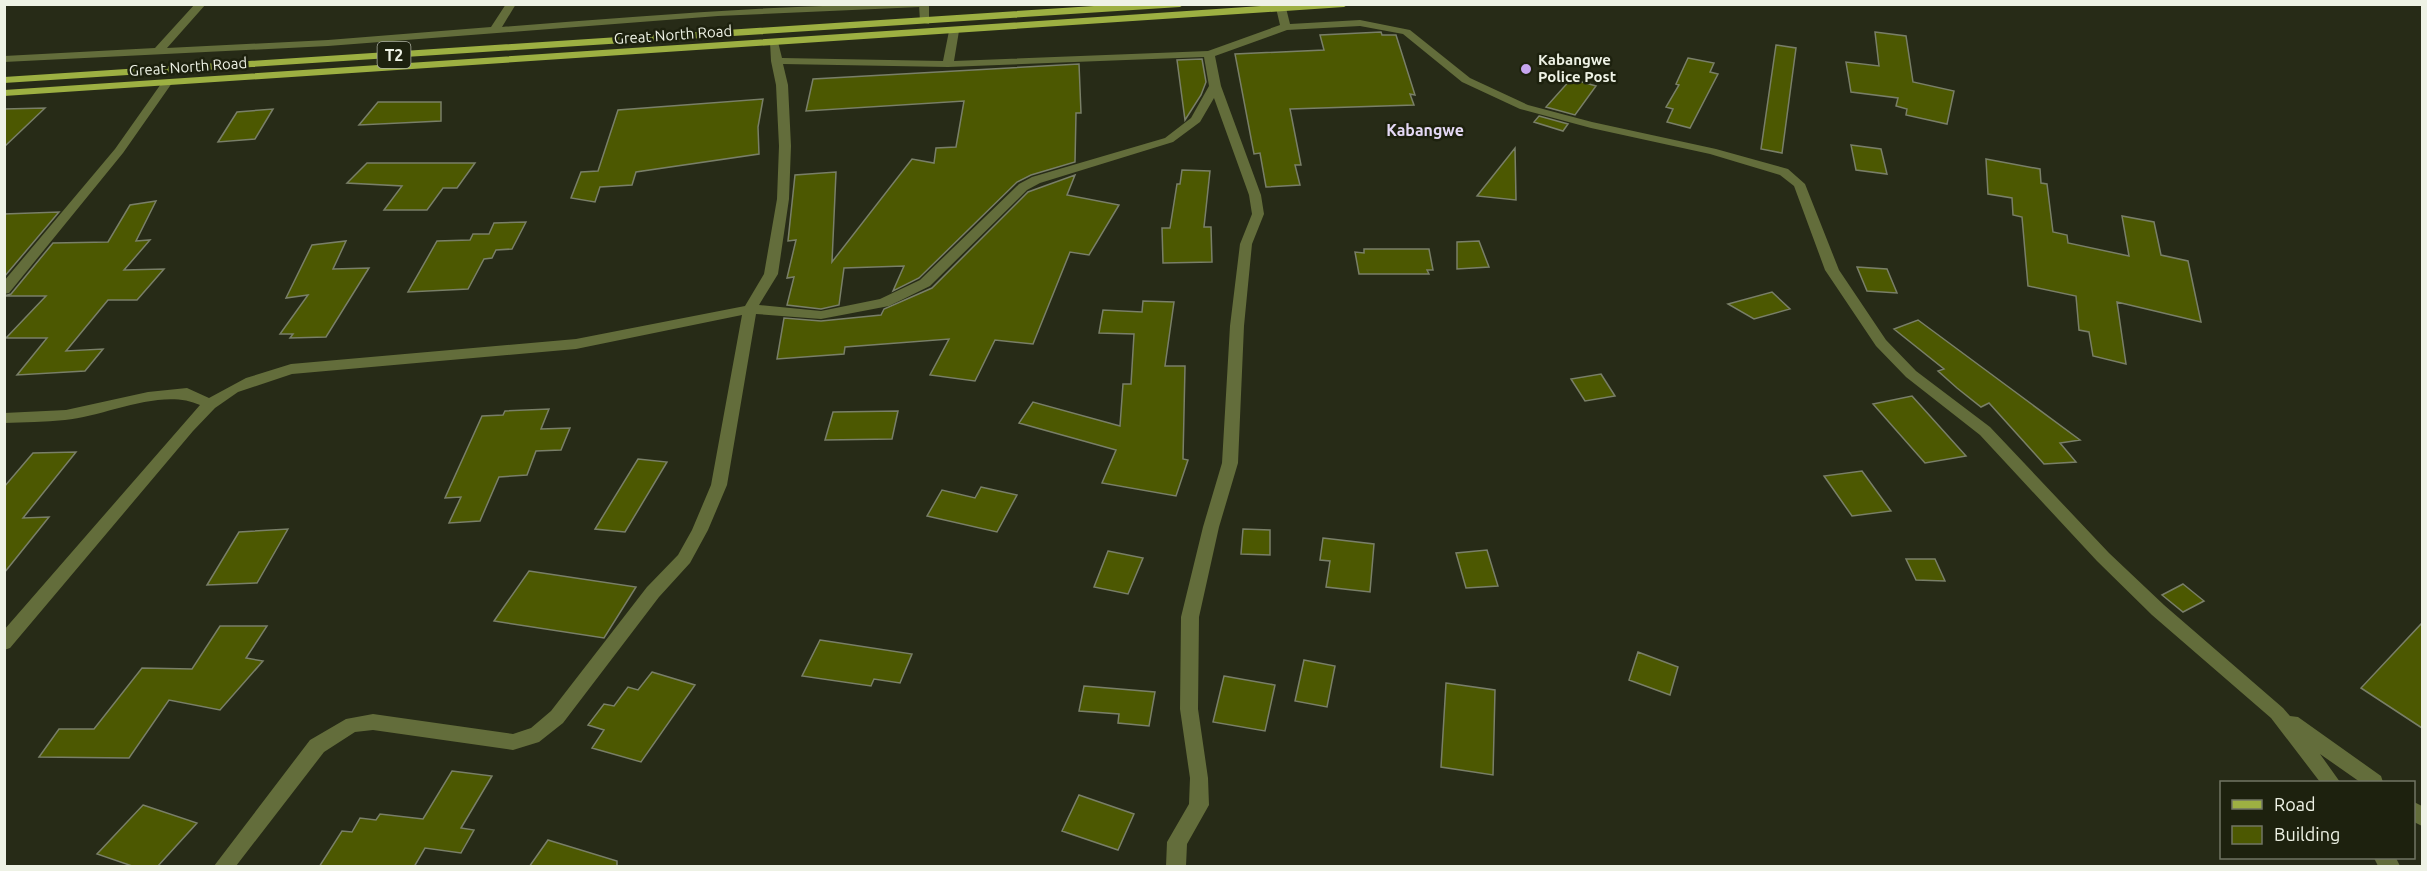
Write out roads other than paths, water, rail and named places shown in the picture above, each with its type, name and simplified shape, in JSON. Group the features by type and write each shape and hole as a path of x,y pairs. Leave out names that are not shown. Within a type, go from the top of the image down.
{"main road":[{"name":"Great North Road","path":"4,80 925,22 1071,8 1180,4"},
{"name":"Great North Road","path":"4,93 774,44 1344,4"}],"street":[{"path":"159,50 201,4"},
{"path":"494,31 511,4"},
{"path":"4,59 494,31 718,13 922,4 925,22"},
{"path":"1281,8 1286,27"},
{"path":"776,61 948,64 1209,54 1286,27 1360,23 1406,32 1466,80 1524,107 1592,125 1724,154 1784,172 1799,184 1832,270 1881,343 1911,374 1985,431 2103,557 2150,603 2277,713 2371,781"},
{"path":"948,64 954,31"},
{"path":"224,867 317,746 352,725 373,722 513,742 529,740 557,717 653,592 684,559 700,530 719,485 750,309 771,274 783,199 785,146 782,85 774,44"},
{"path":"1176,867 1177,842 1199,805 1198,778 1189,709 1190,617 1211,527 1230,463 1246,244 1258,214 1255,195 1215,86 1209,54"},
{"path":"4,290 119,151 167,83"},
{"path":"4,643 210,404 250,381 291,369 576,344 750,309 821,315 884,303 925,284 1023,187 1036,180 1169,140 1196,120 1215,86"},
{"path":"4,418 66,416 148,397 187,393 210,404"},
{"path":"2277,713 2329,781"}],"place":[{"name":"Kabangwe Police Post","path":"1526,69"}],"district":[{"name":"Kabangwe","path":"1425,130"}]}
